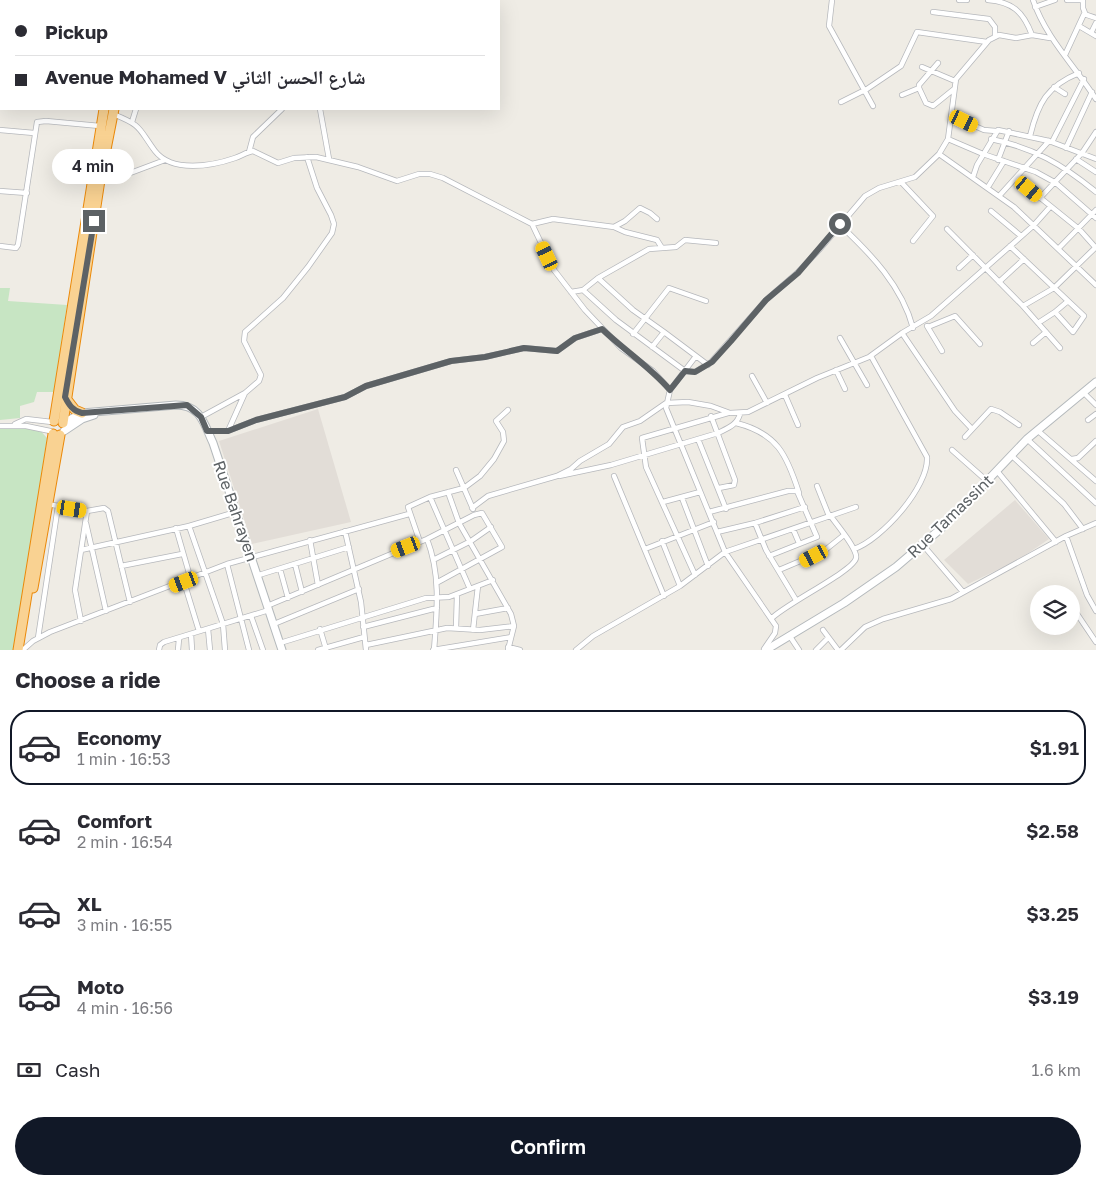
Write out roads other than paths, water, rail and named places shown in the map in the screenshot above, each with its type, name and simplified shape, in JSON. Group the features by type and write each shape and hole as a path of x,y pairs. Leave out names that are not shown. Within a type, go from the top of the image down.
{"highway":[{"path":"22,650 47,504 104,110"},
{"path":"22,650 57,428 65,397 100,180 114,111"},
{"path":"65,397 75,410 82,413"}],"main road":[{"name":"Rue Tamassint","path":"764,650 844,603 896,567 922,545 1027,439 1096,382"},
{"path":"57,428 82,413 187,405 201,417"},
{"path":"57,428 101,413"},
{"name":"Rue Bahrayen","path":"201,417 259,575 281,646"}],"street":[{"path":"832,0 829,26 863,91 873,106"},
{"path":"959,0 968,0"},
{"path":"988,0 1002,1 1015,6 1025,18 1032,35"},
{"path":"1033,0 1050,38 1084,79 1096,98"},
{"path":"1035,7 1055,0"},
{"path":"1067,0 1082,0 1086,13 1096,18"},
{"path":"933,12 988,19 995,27 995,36"},
{"path":"1065,56 1086,13"},
{"path":"1091,33 1096,23"},
{"path":"1079,26 1096,36"},
{"path":"841,102 863,91 901,66 917,32 987,42"},
{"path":"583,290 634,334 685,371 695,372 708,365 766,300 814,256 865,196 879,188 908,181 922,172 939,154 948,139 955,81 958,73 987,42 995,36 1016,38 1032,35 1050,38"},
{"path":"902,95 918,88 938,64"},
{"path":"922,67 955,81"},
{"path":"1030,136 1043,98 1054,87 1079,73"},
{"path":"1000,195 1017,179 1037,152 1050,142 1084,79"},
{"path":"1054,87 1065,94"},
{"path":"918,88 926,103 932,106 954,89"},
{"path":"1066,148 1092,92"},
{"path":"132,122 136,110"},
{"path":"249,152 253,137 281,110"},
{"path":"320,110 329,159"},
{"path":"114,111 132,122 144,133 152,147 172,164 194,165 234,159 253,151 278,163 294,158 329,159 397,181 419,174 435,175 532,224 554,270 571,292 602,329 621,348 660,378 670,390"},
{"path":"952,116 984,130 1009,131 1030,136 1096,159"},
{"path":"0,246 18,247 36,124 38,122 100,126"},
{"path":"0,130 34,132"},
{"path":"973,177 996,131"},
{"path":"988,187 1001,160 1009,131"},
{"path":"1040,198 1082,153 1096,132"},
{"path":"948,139 983,154 1026,168 1056,183 1096,218"},
{"path":"991,139 1037,152 1068,169 1096,192"},
{"path":"939,154 1000,195 1034,224 1096,285"},
{"path":"201,417 245,393 259,380 261,375 244,341 246,332 282,298 308,267 332,233 331,215 317,188 307,157"},
{"path":"1076,159 1096,172"},
{"path":"100,180 124,175 165,160"},
{"path":"1017,179 1080,229 1096,247 1054,288 1023,306"},
{"path":"901,182 933,216 913,241"},
{"path":"0,191 27,193"},
{"path":"557,476 609,444 623,427 640,421 666,403 703,404 730,413 740,414 753,411 836,370 871,356 902,333 924,321 986,268 1050,207"},
{"path":"614,227 620,225 640,208 650,212 657,219"},
{"path":"1058,248 1080,229 1096,210"},
{"path":"991,211 1021,236"},
{"path":"532,224 553,219 614,227 625,232 656,240 662,248"},
{"path":"840,224 877,263 898,291 909,312 913,328"},
{"path":"947,229 1023,306 1060,348"},
{"path":"571,292 583,290 598,278 649,249 676,247 685,240 716,243"},
{"path":"1010,246 1084,316 1075,331 1070,329 1055,312"},
{"path":"959,268 972,255"},
{"path":"999,282 1024,259"},
{"path":"598,278 646,318 708,365"},
{"path":"634,334 671,288 706,301"},
{"path":"1038,323 1068,301"},
{"path":"928,327 955,316 980,344"},
{"path":"924,321 942,351"},
{"path":"207,431 228,431 256,420 345,397 366,386 451,361 485,357 524,348 557,351 575,338 602,329"},
{"path":"652,348 664,332"},
{"path":"1033,343 1046,332"},
{"path":"902,333 955,411 972,429"},
{"path":"840,338 866,385"},
{"path":"696,356 670,390 666,403 680,445 725,552 776,629 764,650"},
{"path":"854,550 863,546 900,512 918,488 928,463 927,457 907,418 871,356"},
{"path":"836,370 845,389"},
{"path":"752,376 767,403"},
{"path":"228,431 245,393"},
{"path":"1084,393 1096,405"},
{"path":"785,395 798,425"},
{"path":"965,437 991,409 1000,412 1019,426"},
{"path":"420,542 409,514 409,505 464,488 480,476 502,446 504,436 496,421 508,410"},
{"path":"695,575 646,467 642,438 711,416 730,413"},
{"path":"472,508 488,496 557,476 587,472 718,432 736,423 740,414"},
{"path":"1088,420 1096,414"},
{"path":"711,416 736,480 734,485 719,488"},
{"path":"13,425 26,419 57,428"},
{"path":"736,423 762,432 782,451 790,463 798,493 817,537 769,556"},
{"path":"0,426 57,428"},
{"path":"1037,430 1096,481"},
{"path":"698,439 726,509"},
{"path":"1027,439 1096,503"},
{"path":"1072,459 1078,458 1096,440"},
{"path":"952,450 987,481"},
{"path":"1011,455 1064,504 1083,529"},
{"path":"456,470 474,515"},
{"path":"997,471 1056,542"},
{"path":"614,476 664,596"},
{"path":"771,619 784,607 845,571 856,559 854,550 830,516 817,486"},
{"path":"709,512 788,491 797,491 798,493"},
{"path":"448,492 459,523 508,608 514,626 508,649 520,650"},
{"path":"663,502 700,492"},
{"path":"430,497 460,570 470,589"},
{"path":"682,498 708,566"},
{"path":"47,504 87,511 104,508 108,511 130,602"},
{"path":"38,638 58,506"},
{"path":"717,532 755,523 805,507"},
{"path":"576,650 593,636 680,586 725,552 762,541 856,507"},
{"path":"81,621 75,590 87,511"},
{"path":"81,550 189,526 236,512"},
{"path":"159,650 160,645 164,642 251,616 353,569 428,539 474,515 482,513 502,547 438,582"},
{"path":"22,650 38,638 191,580 227,564 409,514"},
{"path":"85,521 106,612"},
{"path":"645,549 714,522"},
{"path":"755,523 769,556 796,600"},
{"path":"823,630 839,650 866,627 876,622 938,604 964,592 1066,536 1096,523"},
{"path":"189,526 222,624 225,650"},
{"path":"435,559 471,542 491,527"},
{"path":"176,528 191,580"},
{"path":"793,529 799,543"},
{"path":"345,531 359,589 366,648 436,630 456,628 473,630 514,626"},
{"path":"779,570 824,551 844,535"},
{"path":"1066,536 1087,595 1096,610"},
{"path":"428,539 435,559 438,582 436,630 433,650 511,637"},
{"path":"310,540 318,585"},
{"path":"662,541 680,586"},
{"path":"922,545 964,592"},
{"path":"259,575 349,547"},
{"path":"121,566 182,554"},
{"path":"227,564 249,650"},
{"path":"295,564 302,592"},
{"path":"280,568 288,598"},
{"path":"281,646 320,629 426,598 457,594 493,580"},
{"path":"184,582 199,631"},
{"path":"473,630 478,586"},
{"path":"274,624 359,589"},
{"path":"456,628 457,594"},
{"path":"363,627 437,608"},
{"path":"475,614 508,608"},
{"path":"251,616 263,650"},
{"path":"1080,618 1096,642"},
{"path":"208,629 210,650"},
{"path":"320,629 326,649"},
{"path":"191,634 192,650"},
{"path":"789,636 799,650"},
{"path":"318,650 364,637"},
{"path":"816,650 828,638"},
{"path":"178,650 179,639"}]}
